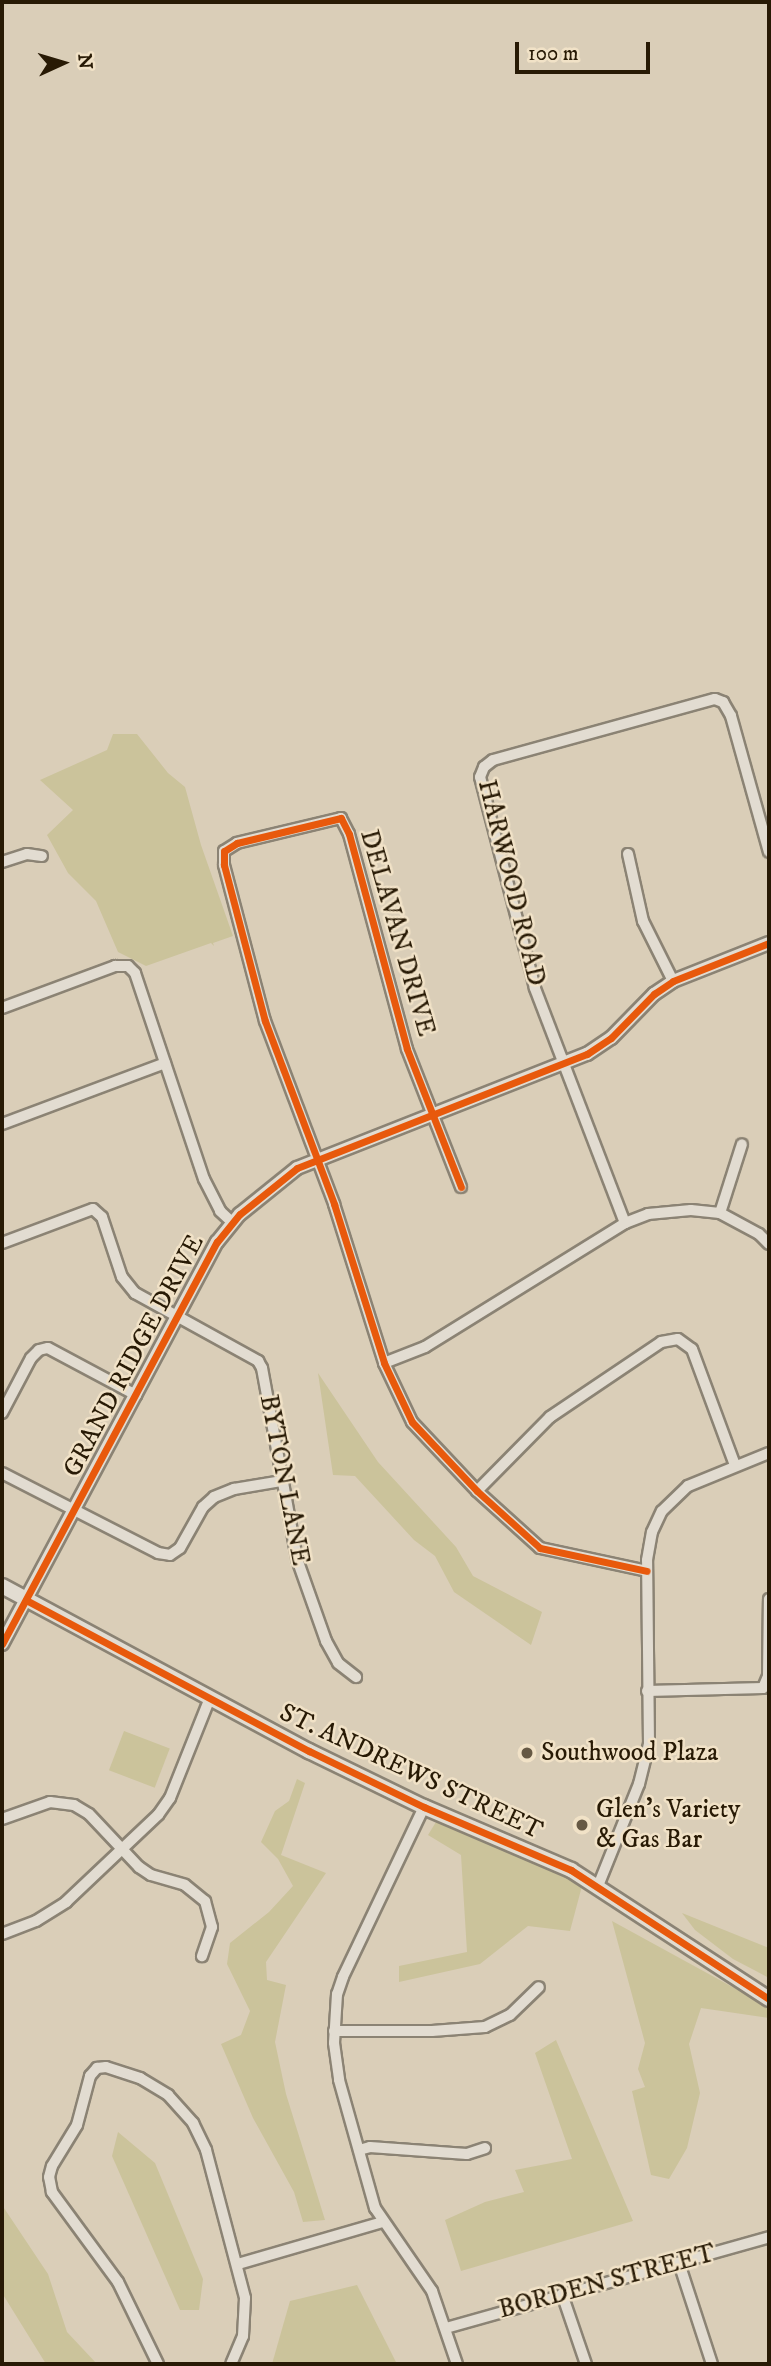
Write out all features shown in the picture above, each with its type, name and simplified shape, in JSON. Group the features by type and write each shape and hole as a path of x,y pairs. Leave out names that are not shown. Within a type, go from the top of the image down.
{"main road":[{"name":"ST. ANDREWS STREET","path":"2,1586 210,1698 424,1807 530,1850 598,1886 769,1999"}],"street":[{"name":"HARWOOD ROAD","path":"625,1223 535,988 481,777 484,767 493,760 715,699 728,708 731,716 769,852"},
{"name":"DELAVAN DRIVE","path":"318,1160 264,1021 224,865 224,851 237,843 341,818 349,834 407,1049 461,1186"},
{"path":"628,854 643,921 673,981"},
{"path":"2,862 27,855 42,856"},
{"name":"GRAND RIDGE DRIVE","path":"2,1644 217,1242 232,1223 288,1174 563,1065 611,1038 654,994 673,981 769,943"},
{"path":"2,1008 115,966 128,966 135,973 204,1179 220,1211 232,1223"},
{"path":"2,1124 165,1063"},
{"path":"720,1213 743,1144"},
{"path":"318,1160 384,1363 412,1422 477,1491 540,1548 647,1572"},
{"name":"BYTON LANE","path":"2,1243 93,1209 102,1217 122,1277 135,1293 258,1361 262,1368 297,1559 326,1641 338,1663 356,1677"},
{"path":"384,1363 425,1347 625,1223 670,1210 720,1213 759,1234 769,1244"},
{"path":"477,1491 550,1417 661,1342 678,1339 692,1349 735,1465"},
{"path":"2,1413 31,1358 39,1350 48,1348 136,1395"},
{"path":"598,1886 645,1766 649,1744 647,1572 652,1532 662,1511 688,1486 769,1452"},
{"path":"2,1473 158,1553 170,1555 180,1548 202,1507 214,1497 234,1489 282,1481"},
{"path":"647,1691 763,1688 768,1676 769,1599"},
{"path":"2,1934 36,1920 66,1902 165,1807 210,1698"},
{"path":"2,1819 50,1802 74,1805 89,1814 144,1871 185,1885 205,1901 212,1927 202,1956"},
{"path":"424,1807 337,1994 335,2064 375,2208 432,2291 457,2364"},
{"path":"334,2031 485,2027 510,2015 539,1987"},
{"path":"158,2364 118,2283 52,2192 48,2177 52,2165 77,2125 90,2076 97,2068 106,2067 153,2083 169,2095 193,2123 206,2150 238,2264 247,2315 243,2336 231,2364"},
{"path":"359,2150 370,2147 467,2154 485,2148"},
{"path":"238,2264 383,2222"},
{"name":"BORDEN STREET","path":"446,2328 769,2237"},
{"path":"679,2263 712,2364"},
{"path":"562,2294 586,2364"}],"shaded area":[{"path":"113,734 137,734 168,773 185,787 201,845 233,936 213,943 214,946 211,943 146,966 118,952 96,901 68,873 47,835 73,810 40,780 107,750"},
{"path":"318,1373 378,1462 456,1547 473,1576 542,1612 531,1645 454,1592 435,1556 414,1540 355,1476 333,1475"},
{"path":"124,1731 170,1749 155,1788 109,1770"},
{"path":"297,1779 305,1783 281,1855 326,1873 266,1962 267,1980 286,1985 275,2042 286,2094 325,2220 303,2222 294,2192 253,2118 221,2044 241,2035 250,2011 227,1964 230,1943 269,1912 293,1886 278,1859 261,1842 275,1811 289,1801"},
{"path":"439,1817 582,1886 570,1931 528,1926 480,1964 399,1982 399,1966 467,1952 461,1855 428,1835"},
{"path":"682,1913 769,1948 769,1978 733,1959 695,1930"},
{"path":"612,1921 769,2007 769,2018 701,2008 689,2044 700,2093 687,2148 669,2179 651,2175 632,2091 645,2087 638,2069 645,2043"},
{"path":"556,2040 633,2221 461,2271 445,2220 485,2202 524,2192 515,2170 572,2159 535,2053"},
{"path":"118,2132 155,2163 203,2279 199,2310 180,2310 112,2156"},
{"path":"2,2205 48,2274 67,2332 97,2364 46,2364 2,2293"},
{"path":"357,2285 397,2364 272,2364 290,2301"}],"cycle path":[{"path":"461,1187 407,1049 349,834 341,818 237,843 224,851 224,865 265,1021 334,1204 384,1363 412,1422 477,1491 540,1548 647,1571"},
{"path":"2,1644 217,1242 240,1214 297,1168 587,1054 611,1038 654,994 673,981 769,943"},
{"path":"26,1600 309,1751 424,1807 571,1870 769,1999"}],"place":[{"name":"Southwood Plaza","path":"527,1753"},
{"name":"Glen's Variety & Gas Bar","path":"582,1825"}]}
